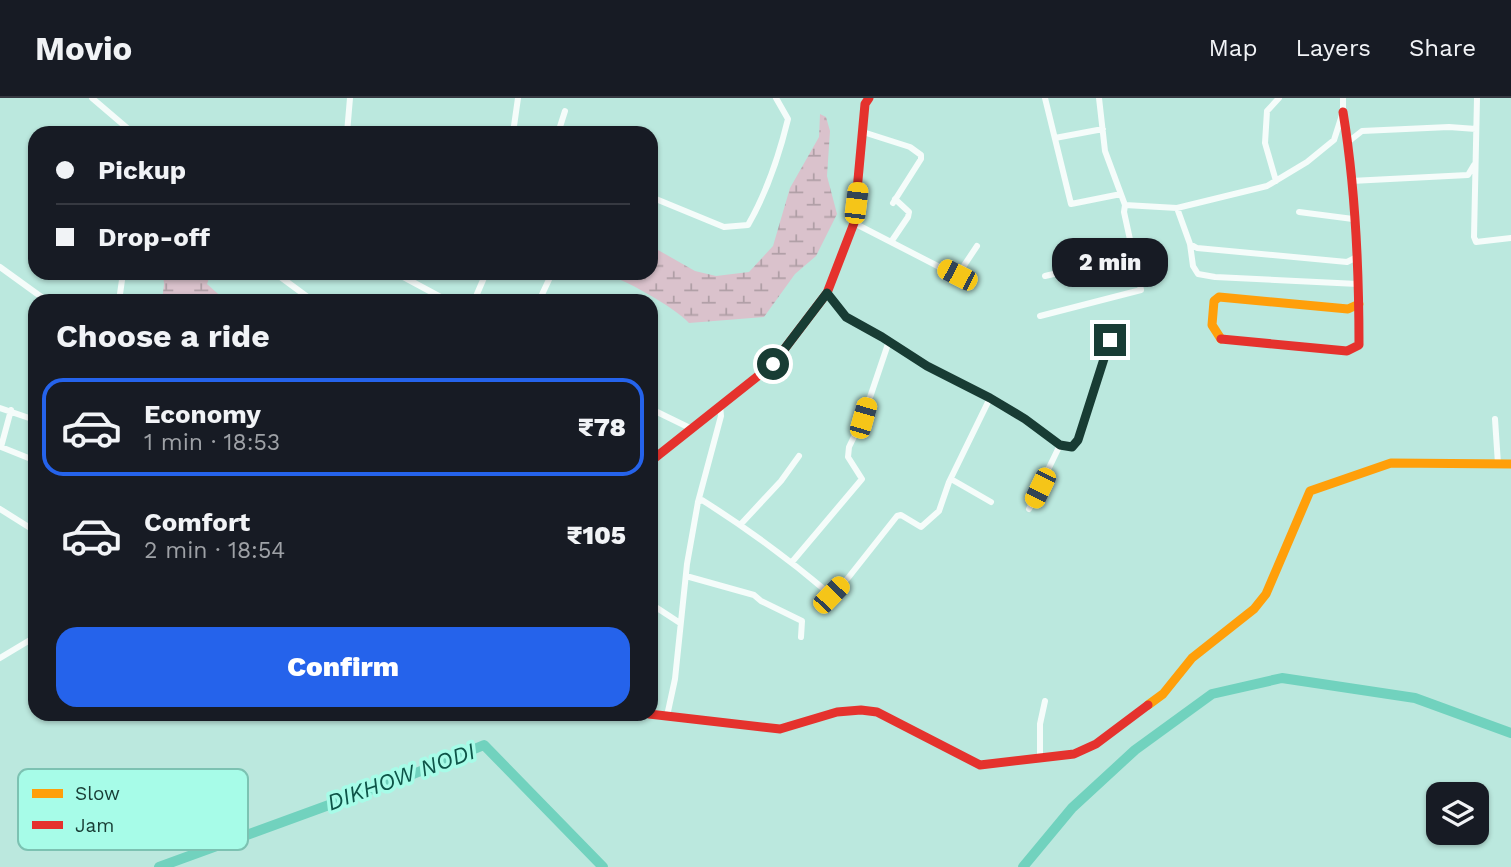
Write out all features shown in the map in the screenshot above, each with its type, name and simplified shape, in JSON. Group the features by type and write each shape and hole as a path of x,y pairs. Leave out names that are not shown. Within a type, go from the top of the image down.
{"street":[{"path":"92,98 126,125"},
{"path":"348,126 350,98"},
{"path":"514,126 518,98"},
{"path":"658,200 724,227 748,225 762,202 788,119 776,98"},
{"path":"1045,98 1071,204 1121,194"},
{"path":"1040,316 1141,290 1124,212 1125,205 1105,152 1099,98"},
{"path":"1276,181 1265,143 1267,111 1279,98"},
{"path":"1343,98 1359,304 1359,345 1348,351 1240,342 1219,339 1212,325 1214,301 1219,297 1348,309 1359,304"},
{"path":"1477,98 1476,242 1511,238"},
{"path":"658,455 773,364 827,293 854,223 865,100"},
{"path":"560,126 565,111"},
{"path":"1125,205 1177,208 1255,189 1276,181 1307,162 1334,140 1343,112"},
{"path":"1348,142 1362,131 1476,128"},
{"path":"1055,138 1103,129"},
{"path":"863,132 910,147 922,155 894,201 909,212 891,242"},
{"path":"1351,181 1468,175 1475,163"},
{"path":"1177,208 1190,244 1193,266 1198,274 1357,284"},
{"path":"1299,212 1353,219"},
{"path":"854,223 957,275 977,246"},
{"path":"1190,244 1197,248 1348,262 1356,258"},
{"path":"1045,276 1134,255"},
{"path":"0,267 37,294"},
{"path":"284,280 304,294"},
{"path":"415,280 437,294"},
{"path":"827,293 846,317 927,366 990,398 1060,445 1072,447 1078,440 1110,340"},
{"path":"792,562 862,479 848,457 849,447 863,418 889,341"},
{"path":"698,502 702,500 741,524 831,595 848,578 897,516 903,516 921,527 938,514 951,479 990,398"},
{"path":"667,716 675,679 685,576 698,502 721,416 720,404"},
{"path":"0,408 28,417"},
{"path":"11,411 1,447 28,458"},
{"path":"658,412 690,428"},
{"path":"1495,419 1498,464"},
{"path":"1030,509 1060,445"},
{"path":"741,524 781,481 799,456"},
{"path":"658,715 780,729 794,727 841,709 861,708 877,712 980,765 1074,754 1108,737 1163,694 1192,658 1254,609 1266,594 1310,491 1391,463 1511,464"},
{"path":"951,479 991,502"},
{"path":"0,509 28,527"},
{"path":"685,576 754,595 802,621 801,637"},
{"path":"658,609 680,623"},
{"path":"0,658 28,641"},
{"path":"1040,758 1040,724 1045,701"}],"green space":[{"path":"820,114 826,117 830,131 827,176 837,214 816,256 795,274 764,317 689,323 658,300 658,294 648,294 622,280 658,280 658,250 695,271 716,276 749,272 773,246 790,188 819,137"},
{"path":"164,280 208,280 207,284 218,294 163,294"}],"waterway":[{"name":"DIKHOW NODI","path":"1023,867 1072,808 1135,750 1212,694 1282,678 1415,698 1511,733"},
{"name":"DIKHOW NODI","path":"248,835 411,775 484,745 603,867"},
{"name":"DIKHOW NODI","path":"159,867 206,850"}],"traffic: slow":[{"path":"1221,339 1212,325 1214,301 1219,297 1348,309 1359,304"},
{"path":"1148,705 1163,694 1192,658 1254,609 1266,594 1310,491 1391,463 1511,464"}],"traffic: jam":[{"path":"658,455 773,364 827,293 854,223 865,104 869,98"},
{"path":"1221,339 1347,351 1359,345 1356,228 1343,112"},
{"path":"658,715 780,729 837,712 877,712 980,765 1074,754 1096,744 1148,705"}],"route":[{"path":"773,364 827,293 846,317 927,366 990,398 1060,445 1072,447 1078,440 1110,340"}]}
